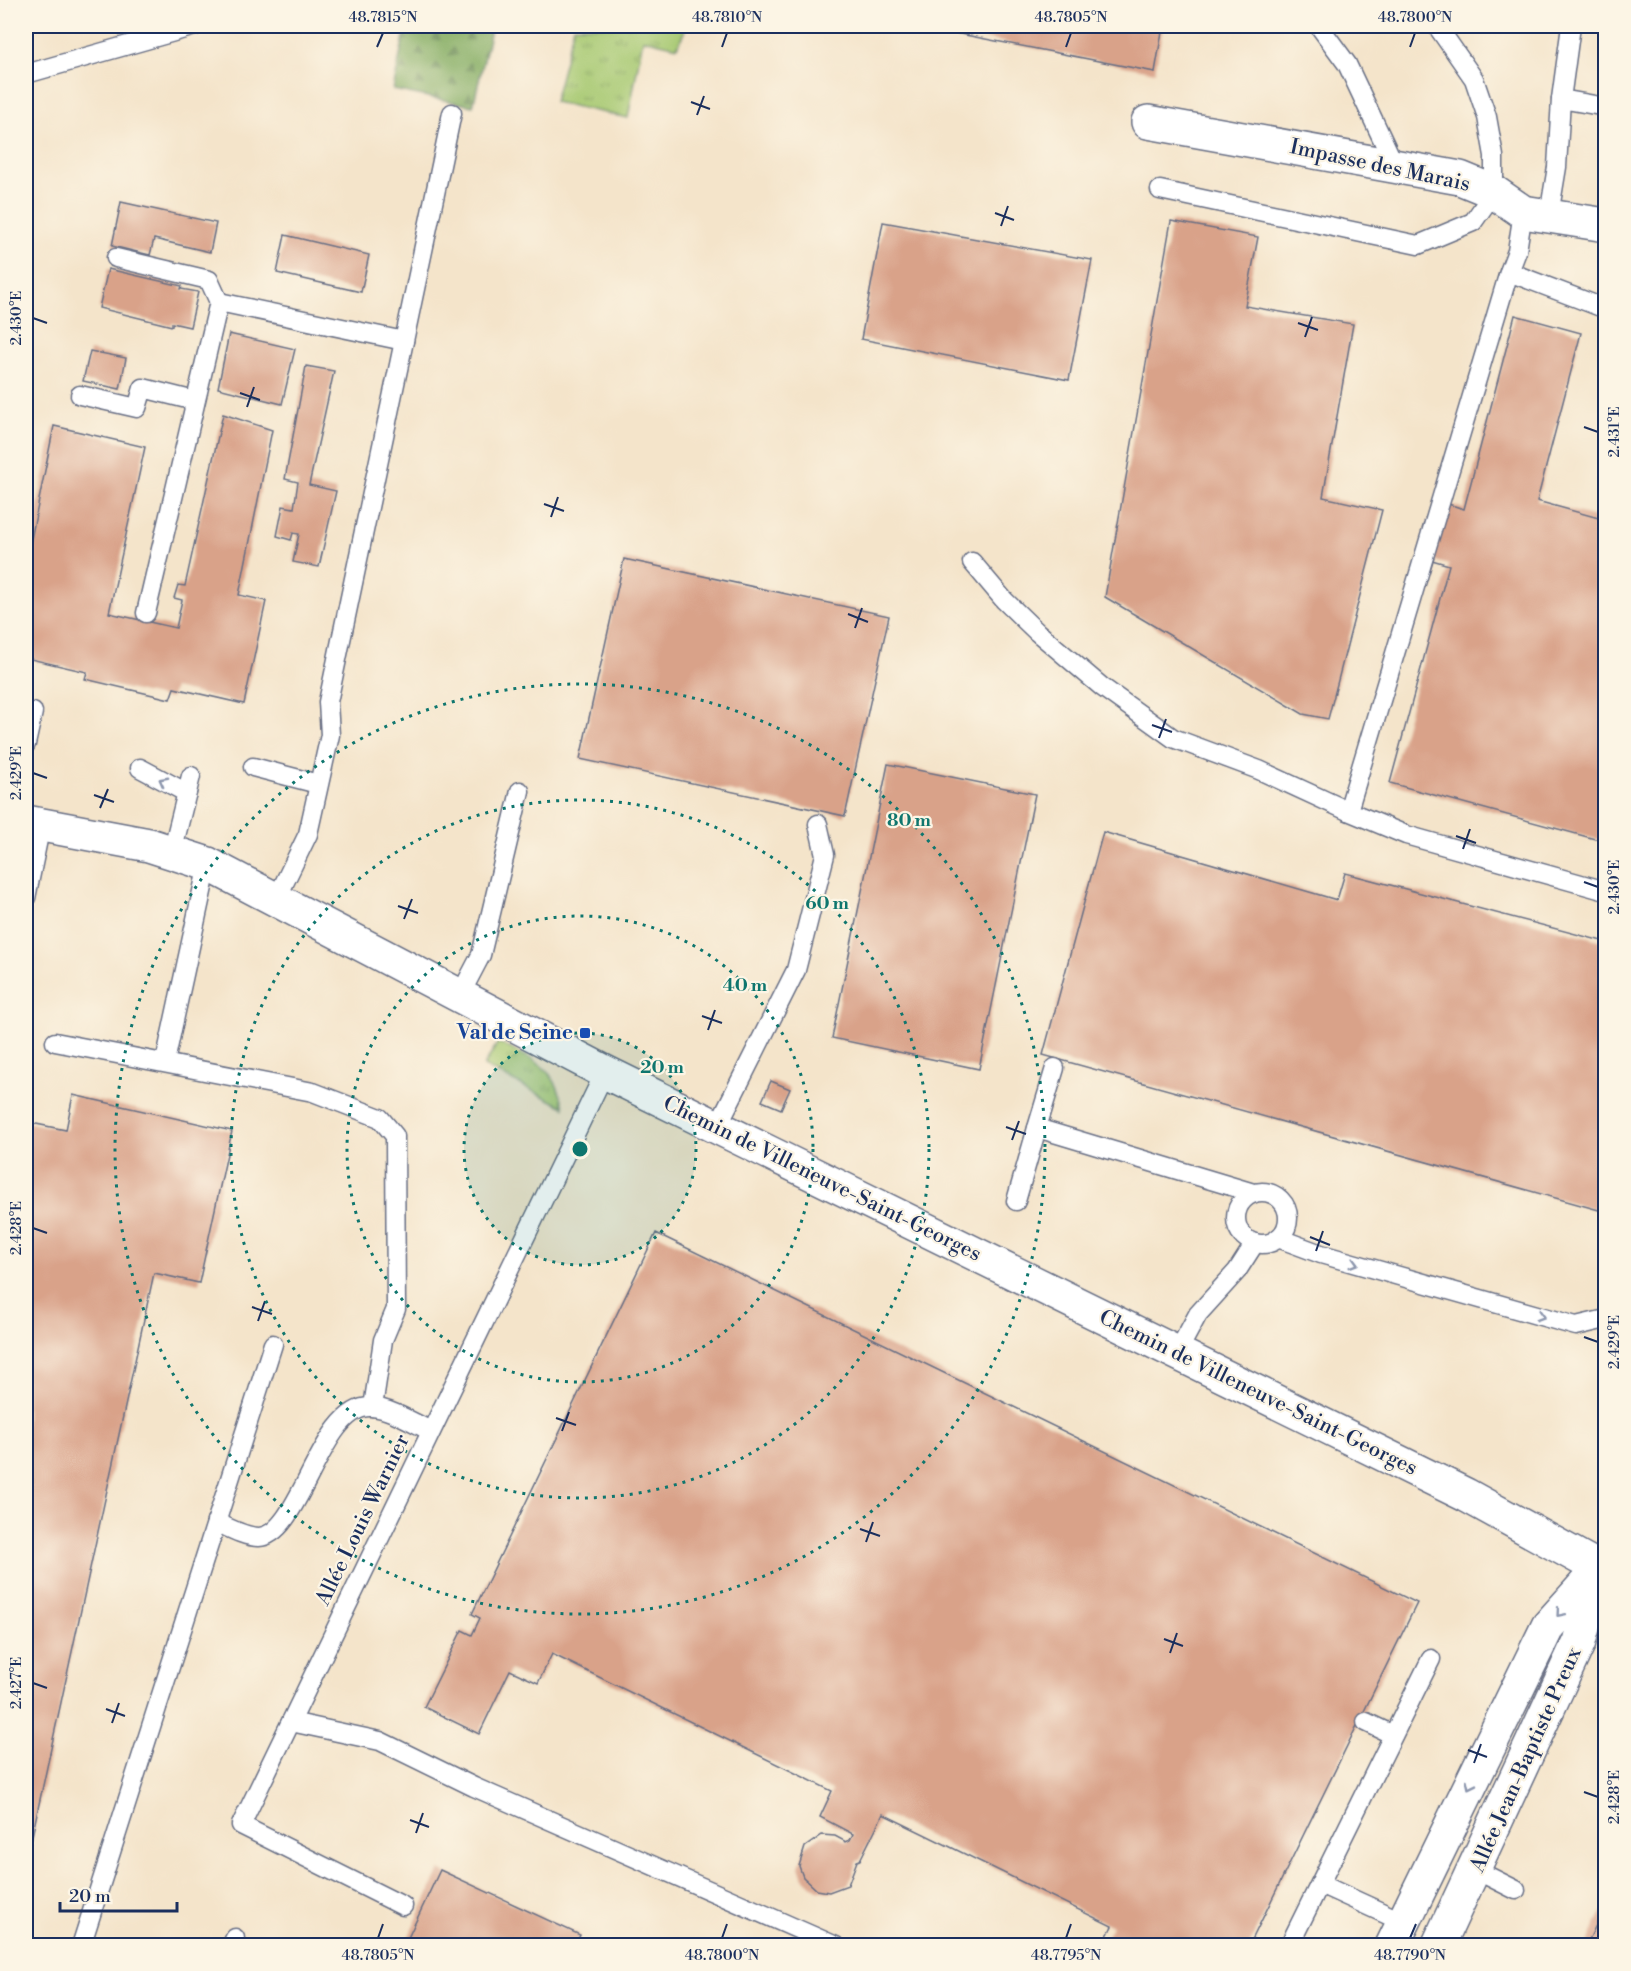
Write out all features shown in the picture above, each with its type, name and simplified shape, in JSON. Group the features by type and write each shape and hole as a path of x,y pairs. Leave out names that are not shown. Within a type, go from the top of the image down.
{"street":[{"name":"Impasse des Marais","path":"1148,122 1460,178 1536,213 1605,225"},
{"name":"Chemin de Villeneuve-Saint-Georges","path":"33,823 149,845 207,864 605,1072 1466,1495 1602,1570"},
{"name":"Allée Jean-Baptiste Preux","path":"1438,1946 1476,1870 1579,1642 1602,1570"},
{"name":"Allée Jean-Baptiste Preux","path":"1397,1934 1548,1626 1602,1570"}],"lane":[{"path":"26,74 195,26"},
{"path":"1320,26 1347,64 1395,166"},
{"path":"1161,190 1418,245 1473,222 1494,192 1494,156 1487,117 1474,79 1437,26"},
{"path":"1348,811 1509,272 1557,167 1561,99 1571,26"},
{"path":"1561,99 1605,107"},
{"path":"276,900 308,834 330,735 328,702 452,112"},
{"path":"116,258 209,280 219,302 146,613"},
{"path":"1509,272 1605,309"},
{"path":"219,302 404,341"},
{"path":"80,395 137,408 143,388 195,401"},
{"path":"972,562 1004,600 1037,632 1102,687 1173,738 1259,770 1406,835 1605,891"},
{"path":"253,767 318,784"},
{"path":"140,768 189,784 172,852"},
{"path":"459,997 481,955 520,791"},
{"path":"26,898 33,823"},
{"path":"717,1127 796,970 825,855 818,824"},
{"path":"165,1062 207,864"},
{"path":"56,1042 313,1092 380,1118 395,1136 396,1309 383,1340 373,1407"},
{"path":"1016,1201 1055,1068"},
{"name":"Allée Louis Warnier","path":"403,1906 241,1825 605,1072"},
{"path":"1037,1128 1254,1193 1271,1194 1285,1206 1287,1224 1278,1238 1264,1244 1255,1243 1242,1235 1235,1219 1240,1204 1254,1193"},
{"path":"1278,1238 1321,1254 1576,1326 1605,1318"},
{"path":"1177,1353 1198,1314 1237,1271 1255,1243"},
{"path":"81,1946 273,1344"},
{"path":"216,1522 261,1537 274,1531 288,1514 341,1422 351,1413 373,1407 431,1431"},
{"path":"1289,1946 1431,1659"},
{"path":"291,1722 380,1742 474,1787 836,1946"},
{"path":"1366,1722 1393,1735"},
{"path":"1476,1870 1516,1890"},
{"path":"1320,1884 1397,1934"}],"green space":[{"path":"406,26 492,26 473,106 393,90"},
{"path":"574,26 687,26 677,47 643,39 628,118 554,102"},
{"path":"498,1042 532,1060 548,1072 555,1081 564,1107 484,1066"}],"building":[{"path":"919,26 1163,26 1155,72"},
{"path":"121,202 216,223 210,252 154,239 150,255 112,246"},
{"path":"1171,221 1258,237 1245,306 1353,324 1323,497 1382,510 1328,719 1303,714 1105,597"},
{"path":"883,222 1092,260 1069,380 861,339"},
{"path":"285,235 369,255 361,292 277,273"},
{"path":"108,269 182,286 181,289 198,292 190,327 172,323 172,326 99,308"},
{"path":"1515,315 1581,333 1537,501 1606,520 1606,842 1390,783 1449,565 1432,560 1448,504 1464,509"},
{"path":"229,334 295,349 282,404 218,388"},
{"path":"90,351 126,358 120,389 83,381"},
{"path":"306,366 334,371 309,485 336,491 319,567 293,562 299,534 293,533 291,540 277,536 283,506 294,508 298,482 285,479"},
{"path":"223,414 272,430 239,595 266,601 244,704 174,688 170,699 85,679 87,672 26,658 26,564 54,426 145,447 109,613 176,628 182,600 174,598 178,585 185,586"},
{"path":"624,559 889,616 845,816 580,759"},
{"path":"888,764 1035,794 979,1069 832,1038"},
{"path":"1103,832 1337,900 1345,873 1606,942 1606,1212 1043,1055"},
{"path":"771,1081 790,1089 781,1109 762,1101"},
{"path":"73,1095 232,1131 199,1283 154,1273 26,1864 26,1122 66,1130"},
{"path":"656,1233 1417,1603 1249,1946 1102,1946 1112,1926 883,1814 860,1860 857,1861 848,1885 829,1892 817,1890 803,1877 799,1866 805,1847 822,1835 835,1836 846,1842 853,1834 820,1817 832,1791 552,1654 538,1683 510,1670 479,1734 424,1707 462,1630 472,1635 480,1618 472,1614"},
{"path":"440,1870 580,1935 575,1946 424,1946 408,1938"},
{"path":"1606,1904 1606,1946 1586,1946"}],"place":[{"name":"Val de Seine","path":"585,1033"}]}
